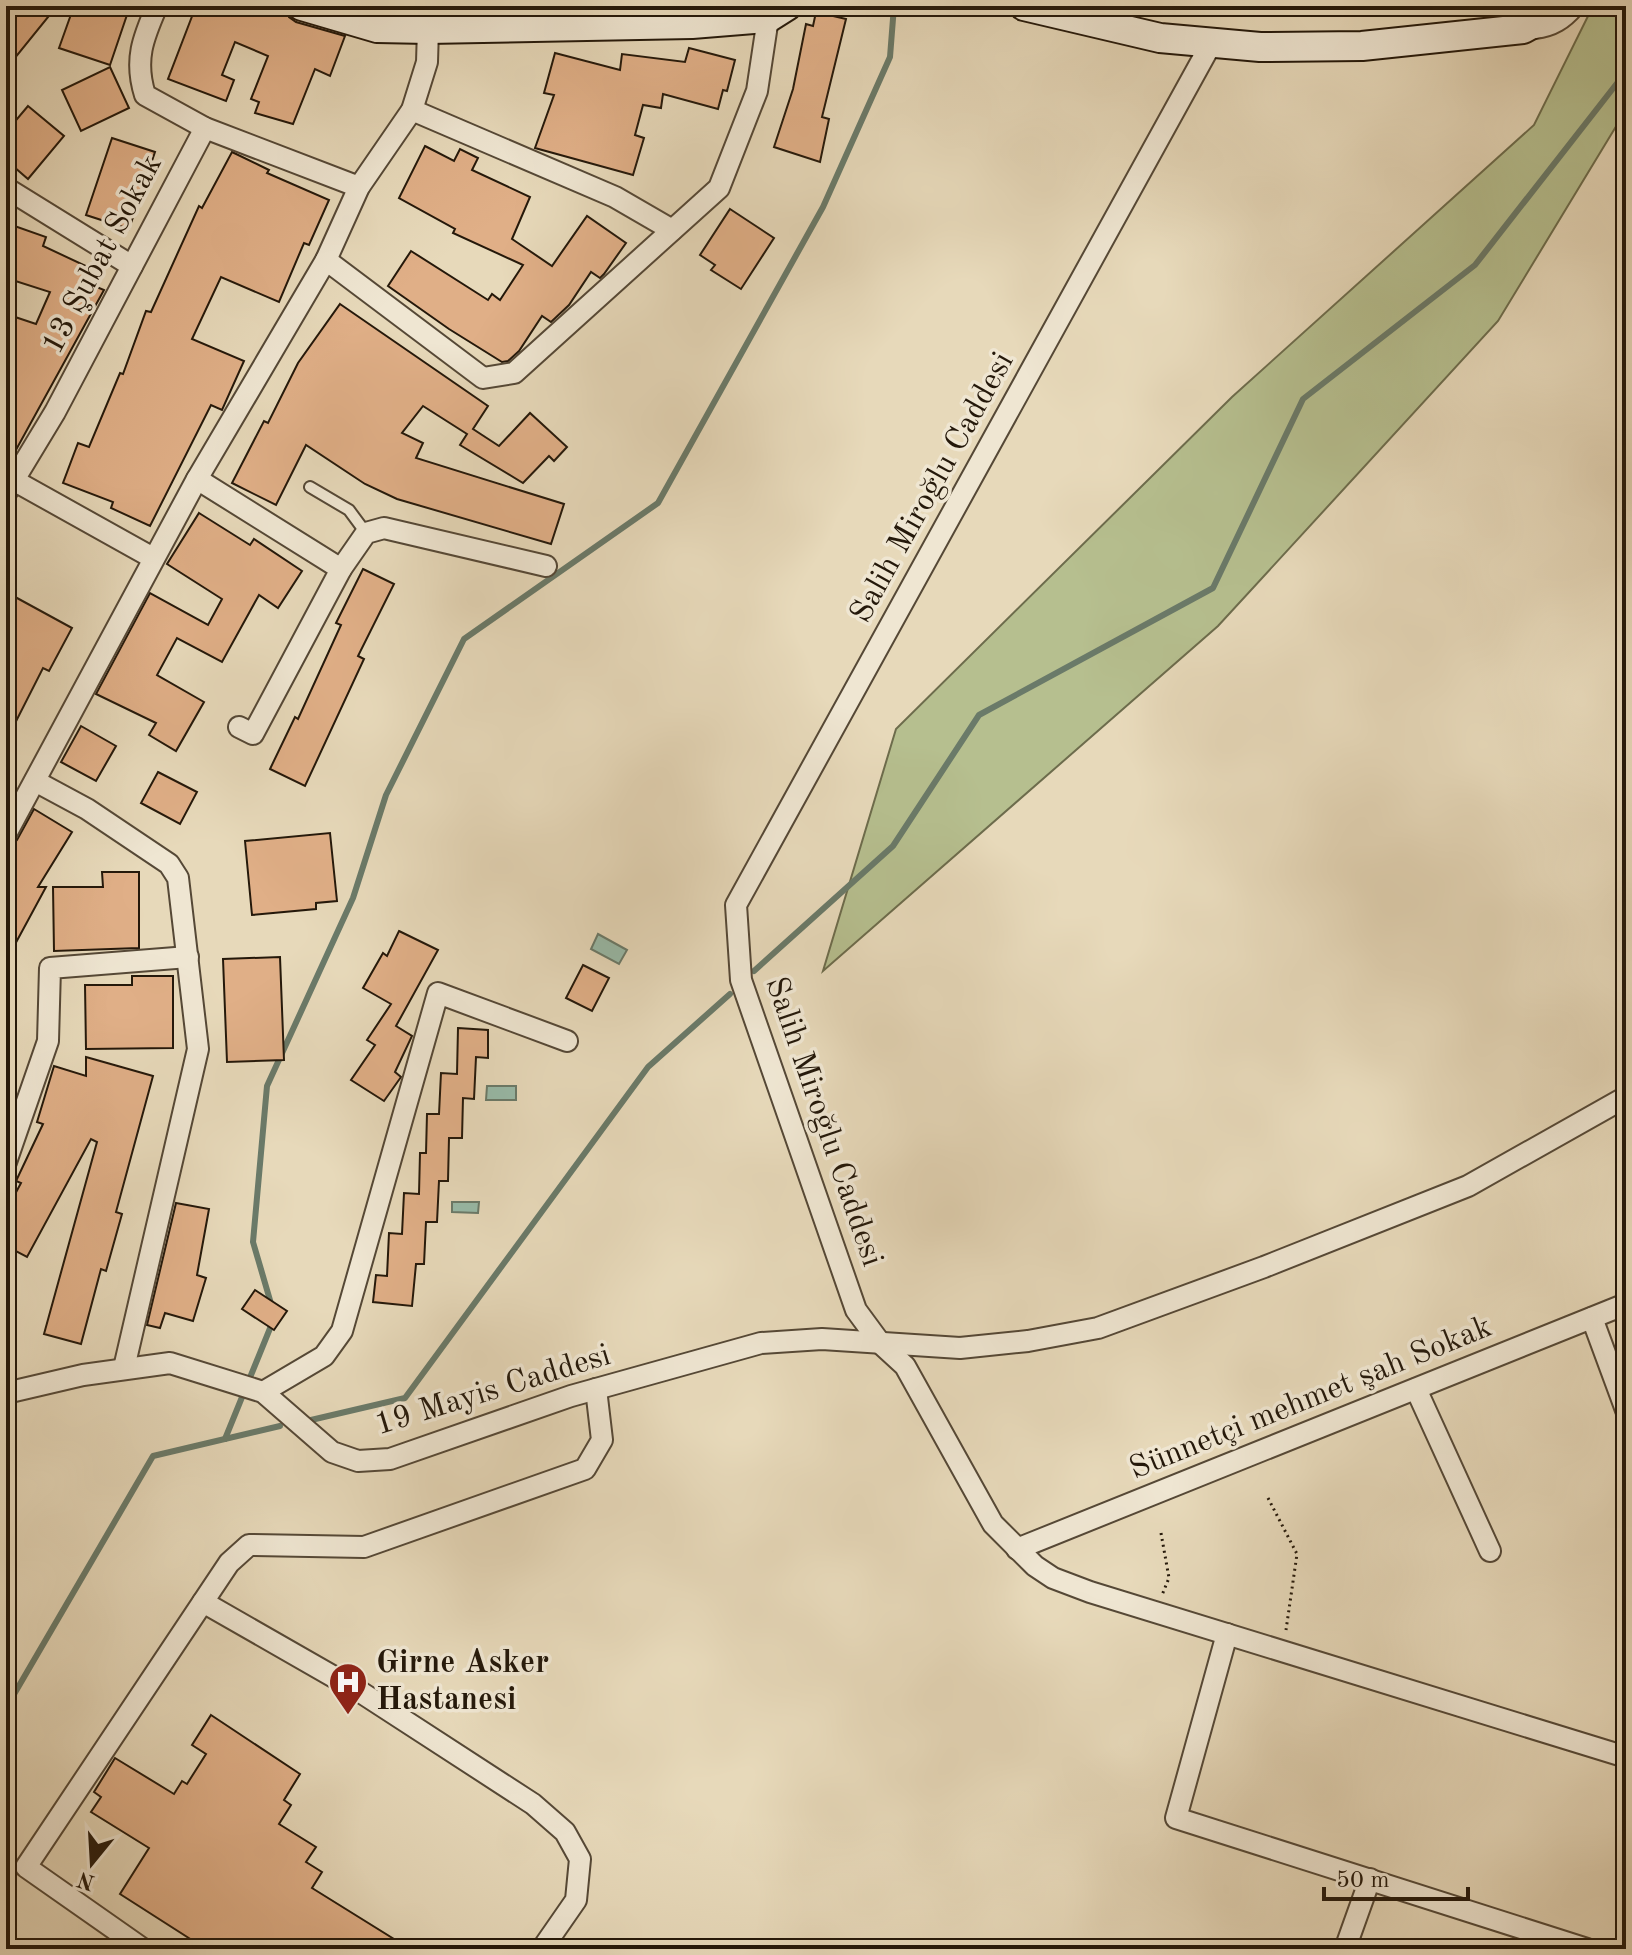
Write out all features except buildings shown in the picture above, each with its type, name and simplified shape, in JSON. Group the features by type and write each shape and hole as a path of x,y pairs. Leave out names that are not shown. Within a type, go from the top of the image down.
{"street":[{"path":"157,6 139,47 139,75 145,95 205,128 359,187"},
{"path":"302,6 377,28 428,29 638,15 778,12 757,91 719,188 514,373 483,378 326,260"},
{"path":"1024,6 1160,38 1211,44 1362,46 1547,27 1565,17 1574,6"},
{"path":"1523,29 1543,18 1552,6"},
{"path":"6,834 197,479 326,260 359,187 412,110 427,62 428,29"},
{"name":"Salih Miroğlu Caddesi","path":"1211,44 736,905 741,980 856,1310 881,1344 905,1366 993,1524 1017,1549 1053,1578 1626,1757"},
{"path":"412,110 615,197 672,230"},
{"name":"13 Şubat Sokak","path":"10,487 205,128"},
{"path":"6,188 132,266"},
{"path":"197,479 341,569"},
{"path":"10,487 153,558"},
{"path":"239,727 253,734 341,569 366,533 384,528 546,566"},
{"path":"35,781 87,809 169,864 178,878 198,1049 124,1368"},
{"path":"6,1162 48,1041 50,968 188,957"},
{"path":"263,1392 324,1356 342,1331 438,993 567,1041"},
{"path":"881,1344 960,1348 1028,1341 1098,1328 1264,1267 1468,1186 1626,1097"},
{"name":"Sünnetçi mehmet şah Sokak","path":"1017,1549 1626,1304"},
{"path":"1592,1318 1626,1410"},
{"name":"19 Mayis Caddesi","path":"6,1393 124,1368 170,1363 263,1392 332,1452 358,1461 390,1459 596,1389 761,1343 822,1339 881,1344"},
{"path":"143,1949 26,1867 229,1563 249,1545 364,1547 585,1469 602,1440 596,1389"},
{"path":"1416,1389 1490,1551"},
{"path":"203,1602 362,1693 533,1804 565,1832 580,1859 576,1900 542,1949"},
{"path":"1227,1634 1176,1818 1587,1949"},
{"path":"1345,1949 1370,1879"}],"lane":[{"path":"310,487 349,510 366,533"}],"path":[{"path":"1268,1498 1297,1554 1283,1651"},
{"path":"1156,1612 1169,1578 1161,1533"}],"shaded area":[{"path":"1593,6 1626,6 1626,110 1498,321 1218,626 823,971 896,729 1232,397 1534,125"},
{"path":"598,934 627,950 619,964 591,949"},
{"path":"487,1086 516,1086 516,1100 486,1100"},
{"path":"452,1202 479,1202 478,1213 452,1212"}],"waterway":[{"path":"272,1307 253,1242 267,1086 353,898 386,795 464,639 658,503 823,207 890,57 894,6"},
{"path":"754,971 893,846 979,715 1213,588 1303,399 1475,265 1618,82 1626,59"},
{"path":"311,1420 405,1398 648,1067 730,994"},
{"path":"225,1439 273,1321"},
{"path":"6,1708 153,1456 280,1426"}],"place":[{"name":"Girne Asker Hastanesi","path":"348,1716"}]}
